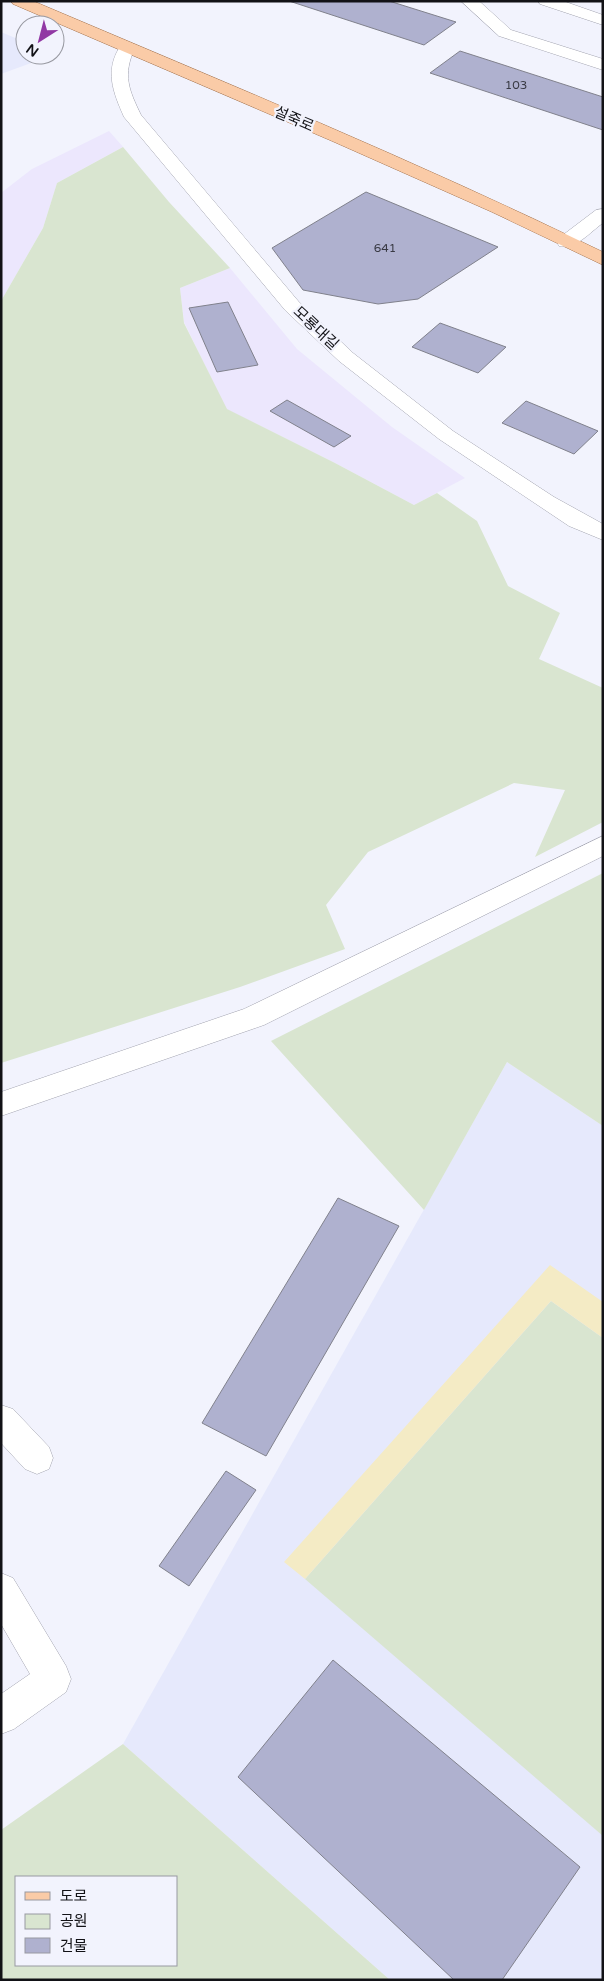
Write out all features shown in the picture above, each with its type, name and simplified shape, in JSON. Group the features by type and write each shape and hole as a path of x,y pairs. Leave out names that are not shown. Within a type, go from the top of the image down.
{"main road":[{"name":"설죽로","path":"20,1 347,141 498,208 603,259"}],"street":[{"path":"546,1 603,20"},
{"path":"471,2 505,33 603,65"},
{"name":"모룡대길","path":"127,48 118,68 121,90 132,117 292,306 346,357 446,435 576,521 603,533"},
{"path":"566,242 603,214"},
{"path":"1,1104 254,1017 603,845"},
{"path":"1,1420 37,1458"},
{"path":"1,1590 53,1679 1,1716"}],"shaded area":[{"path":"1,32 15,38 15,65 26,65 1,74"},
{"path":"109,131 123,147 57,183 43,228 1,301 1,193 32,169"},
{"path":"230,268 297,349 392,427 465,478 414,505 226,409 184,322 180,288"},
{"path":"507,1062 603,1126 603,1980 390,1980 123,1744"}],"green space":[{"path":"123,147 169,202 230,268 180,288 184,323 227,409 414,505 437,493 477,521 508,586 560,613 539,659 603,688 603,822 535,857 565,790 514,783 368,852 326,905 345,949 240,987 1,1063 1,301 43,228 57,183"},
{"path":"603,873 603,1126 507,1062 424,1210 271,1041"},
{"path":"551,1301 603,1338 603,1836 305,1579"},
{"path":"123,1744 390,1980 1,1980 1,1830"}],"sand":[{"path":"550,1265 603,1302 603,1338 551,1301 305,1579 284,1562"}],"building":[{"path":"289,1 389,1 456,22 424,45"},
{"path":"460,51 603,97 603,130 430,73"},
{"path":"366,192 498,247 418,299 378,304 303,290 272,248"},
{"path":"228,302 258,365 217,372 189,308"},
{"path":"440,323 506,347 478,373 412,347"},
{"path":"287,400 351,436 334,447 270,411"},
{"path":"526,401 598,431 574,454 502,423"},
{"path":"338,1198 399,1226 266,1456 202,1423"},
{"path":"226,1471 256,1490 189,1586 159,1566"},
{"path":"333,1660 580,1867 502,1980 454,1980 238,1777"}]}
